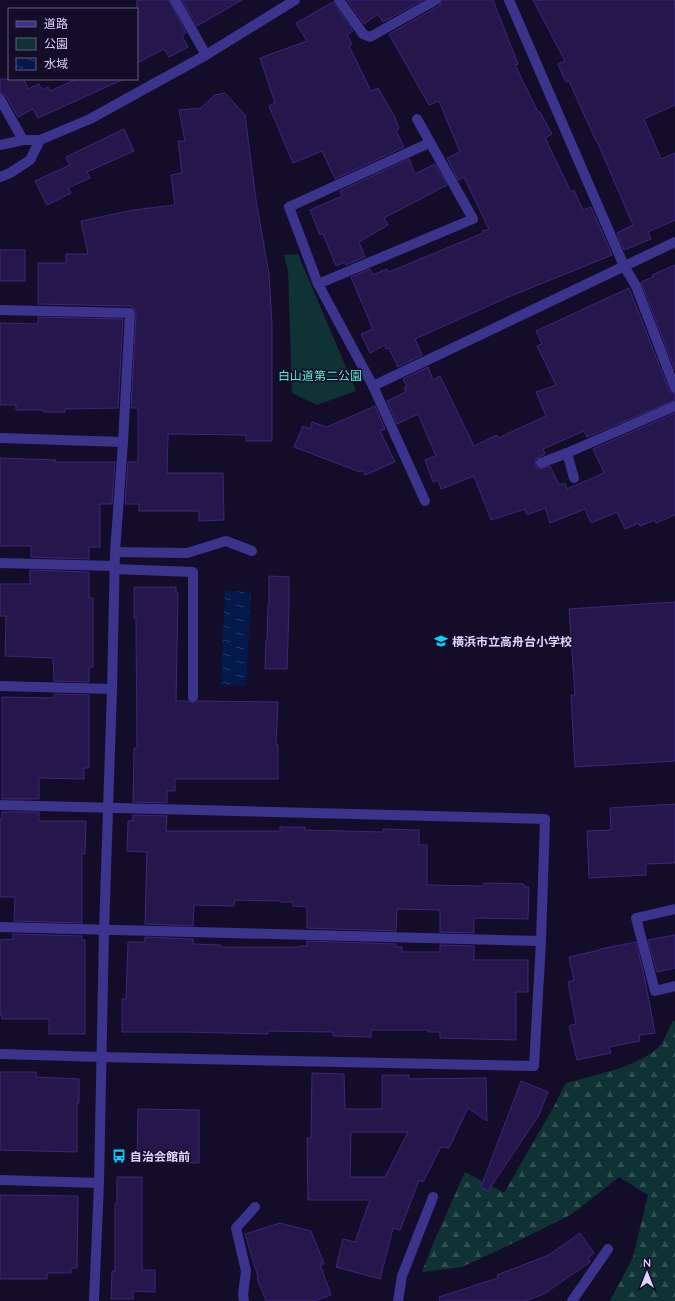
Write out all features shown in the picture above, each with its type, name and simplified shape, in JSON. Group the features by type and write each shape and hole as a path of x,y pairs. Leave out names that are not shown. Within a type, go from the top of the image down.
{"street":[{"path":"175,0 206,55"},
{"path":"0,145 23,140 40,140 90,119 206,55 295,0"},
{"path":"338,0 363,34 370,37 436,0"},
{"path":"509,0 624,266 636,286 675,388"},
{"path":"0,100 23,140"},
{"path":"318,284 472,219 416,119"},
{"path":"0,177 10,173 30,160 40,140"},
{"path":"425,501 373,386 318,284 290,207 429,143"},
{"path":"373,386 675,242"},
{"path":"0,310 130,313 114,568 99,1183 94,1301"},
{"path":"540,463 567,453 675,406"},
{"path":"0,438 123,442"},
{"path":"567,453 574,478"},
{"path":"115,552 187,553 226,541 252,551"},
{"path":"0,563 194,572 193,697"},
{"path":"0,686 112,689"},
{"path":"0,805 545,819 541,941 534,1066 0,1054"},
{"path":"675,909 636,918 655,991 675,986"},
{"path":"0,927 104,931 541,941"},
{"path":"0,1180 99,1183"},
{"path":"398,1301 402,1276 433,1197"},
{"path":"244,1301 243,1295 246,1271 236,1228 255,1207"},
{"path":"572,1301 608,1249"}],"green space":[{"name":"白山道第二公園","path":"298,254 356,391 317,405 292,393 288,271 284,255"},
{"path":"673,1021 675,1021 675,1301 610,1301 633,1257 648,1195 619,1177 572,1214 520,1240 462,1267 422,1272 465,1172 504,1193 566,1083 618,1069 644,1058 662,1043"}],"water":[{"path":"225,591 251,592 246,686 221,685"}],"building":[{"path":"137,0 169,0 186,33 182,36 188,47 169,57 164,49 138,62"},
{"path":"182,0 242,0 197,26"},
{"path":"347,0 423,0 383,22 378,14 364,24"},
{"path":"442,0 493,0 518,64 515,65 538,112 540,112 552,134 545,138 571,192 574,190 583,210 591,207 612,255 506,298 415,339 422,355 398,367 389,348 386,349 385,345 370,353 361,334 373,329 351,277 370,269 373,275 387,269 389,272 483,233 482,231 489,229 464,177 458,180 447,158 460,152 439,101 429,105 389,34 439,6"},
{"path":"533,0 675,0 675,105 644,119 661,159 675,153 675,220 648,232 651,239 624,250 617,233 633,225 597,141 569,81 566,82 558,64 565,61"},
{"path":"333,2 353,31 347,35 352,44 349,46 371,91 378,88 396,119 399,129 396,130 404,147 335,179 322,151 293,163 269,106 275,103 260,58 307,41 296,23"},
{"path":"0,79 24,80 28,89 39,84 42,90 48,87 50,91 75,80 122,80 38,118 33,109 18,117 6,96 0,93"},
{"path":"225,93 245,115 256,200 269,274 272,324 272,441 246,441 246,435 168,434 167,473 223,473 224,520 199,521 199,511 139,511 139,504 125,504 128,462 138,462 138,408 131,408 136,310 130,306 38,304 38,263 66,263 66,254 88,254 81,221 133,210 175,205 171,175 182,173 178,141 185,141 179,110 201,108 215,95"},
{"path":"124,129 134,151 87,172 90,178 68,188 71,193 47,205 35,181 70,165 66,157"},
{"path":"409,159 415,174 435,164 447,185 384,218 388,225 359,242 365,257 346,265 345,262 336,266 323,234 320,235 310,210 342,196 340,191"},
{"path":"0,250 25,250 25,281 0,281"},
{"path":"675,265 675,370 641,282 653,277 652,275"},
{"path":"629,288 669,390 671,393 675,394 675,400 587,437 584,431 543,449 545,454 536,459 535,465 540,469 550,466 559,485 565,483 567,489 604,473 593,449 675,413 675,515 656,523 655,520 640,526 639,523 625,529 617,512 591,523 585,509 550,523 545,508 527,515 525,509 491,520 474,476 441,489 438,480 433,482 425,460 436,456 418,414 397,424 387,401 406,392 404,388 407,386 403,379 428,367 433,380 440,376 474,446 497,435 498,438 546,416 536,392 556,385 537,346 542,344 536,331"},
{"path":"38,317 123,319 118,408 65,409 65,412 44,412 44,410 16,410 16,405 0,405 0,323 38,324"},
{"path":"375,406 385,429 380,431 395,462 365,475 363,470 360,472 294,447 303,426 310,429 312,422 327,427"},
{"path":"0,458 56,460 55,462 115,462 112,504 100,504 100,547 89,547 89,559 31,557 31,546 0,546"},
{"path":"30,570 89,572 89,598 93,598 93,667 89,667 89,682 54,681 53,658 5,656 6,616 0,616 0,584 30,584"},
{"path":"269,576 289,577 287,669 265,669 269,605"},
{"path":"134,587 176,587 176,593 178,593 176,701 188,701 193,703 198,701 278,702 276,745 278,745 278,779 175,779 175,791 167,791 167,803 133,802 134,748 137,748 136,618 134,618"},
{"path":"675,602 675,761 575,767 571,695 575,695 569,609"},
{"path":"54,694 89,695 89,768 84,768 84,779 39,778 39,799 2,799 2,697 54,698"},
{"path":"675,804 675,863 646,864 646,875 589,878 587,831 611,830 610,808"},
{"path":"2,812 39,812 39,821 86,821 85,854 82,854 82,923 14,921 15,897 0,897 0,819 2,819"},
{"path":"133,815 167,816 166,831 280,831 280,827 305,827 305,830 383,832 383,829 419,830 419,845 427,845 427,885 484,886 484,883 524,884 524,887 529,887 528,919 474,918 474,933 440,932 440,910 397,909 396,931 307,928 307,907 293,906 293,902 235,900 234,906 194,905 193,926 145,924 147,852 127,851 128,821 133,821"},
{"path":"13,934 82,936 82,940 85,940 85,1034 49,1034 49,1019 2,1019 2,1015 0,1015 0,940 13,939"},
{"path":"675,935 675,968 657,972 648,940"},
{"path":"145,937 193,939 193,944 220,945 220,947 301,947 307,946 307,941 396,944 396,947 402,947 402,952 440,952 440,945 474,946 474,960 528,960 528,992 516,992 516,1040 440,1038 440,1032 428,1032 428,1030 371,1030 371,1037 333,1036 333,1032 268,1031 268,1034 122,1032 122,999 126,999 128,942 145,942"},
{"path":"636,942 655,1033 639,1035 640,1041 609,1047 611,1053 577,1060 569,1026 576,1024 568,982 574,980 569,957"},
{"path":"0,1072 36,1072 36,1077 79,1079 79,1103 77,1103 77,1152 0,1150"},
{"path":"312,1073 344,1074 345,1109 382,1109 382,1075 409,1075 409,1079 486,1078 487,1121 468,1108 449,1148 441,1147 423,1182 419,1180 400,1230 393,1228 380,1279 336,1267 343,1239 355,1242 370,1200 308,1200 307,1138 311,1138","holes":["351,1132 408,1132 385,1177 350,1177"]},
{"path":"521,1081 548,1092 539,1115 488,1191 481,1187"},
{"path":"138,1109 199,1110 199,1163 137,1162"},
{"path":"117,1177 142,1177 142,1270 155,1270 155,1292 133,1291 133,1299 111,1299 112,1271 115,1271 115,1204 117,1204"},
{"path":"0,1195 78,1196 77,1268 71,1268 71,1273 47,1273 47,1279 0,1279"},
{"path":"280,1223 311,1231 324,1264 320,1264 331,1295 314,1301 266,1301 257,1278 258,1277 245,1234"},
{"path":"580,1233 594,1253 588,1258 590,1262 544,1294 525,1301 440,1301 439,1297 498,1278 497,1275 549,1255"}],"place":[{"name":"横浜市立高舟台小学校","path":"441,641"},
{"name":"自治会館前","path":"119,1156"}]}
